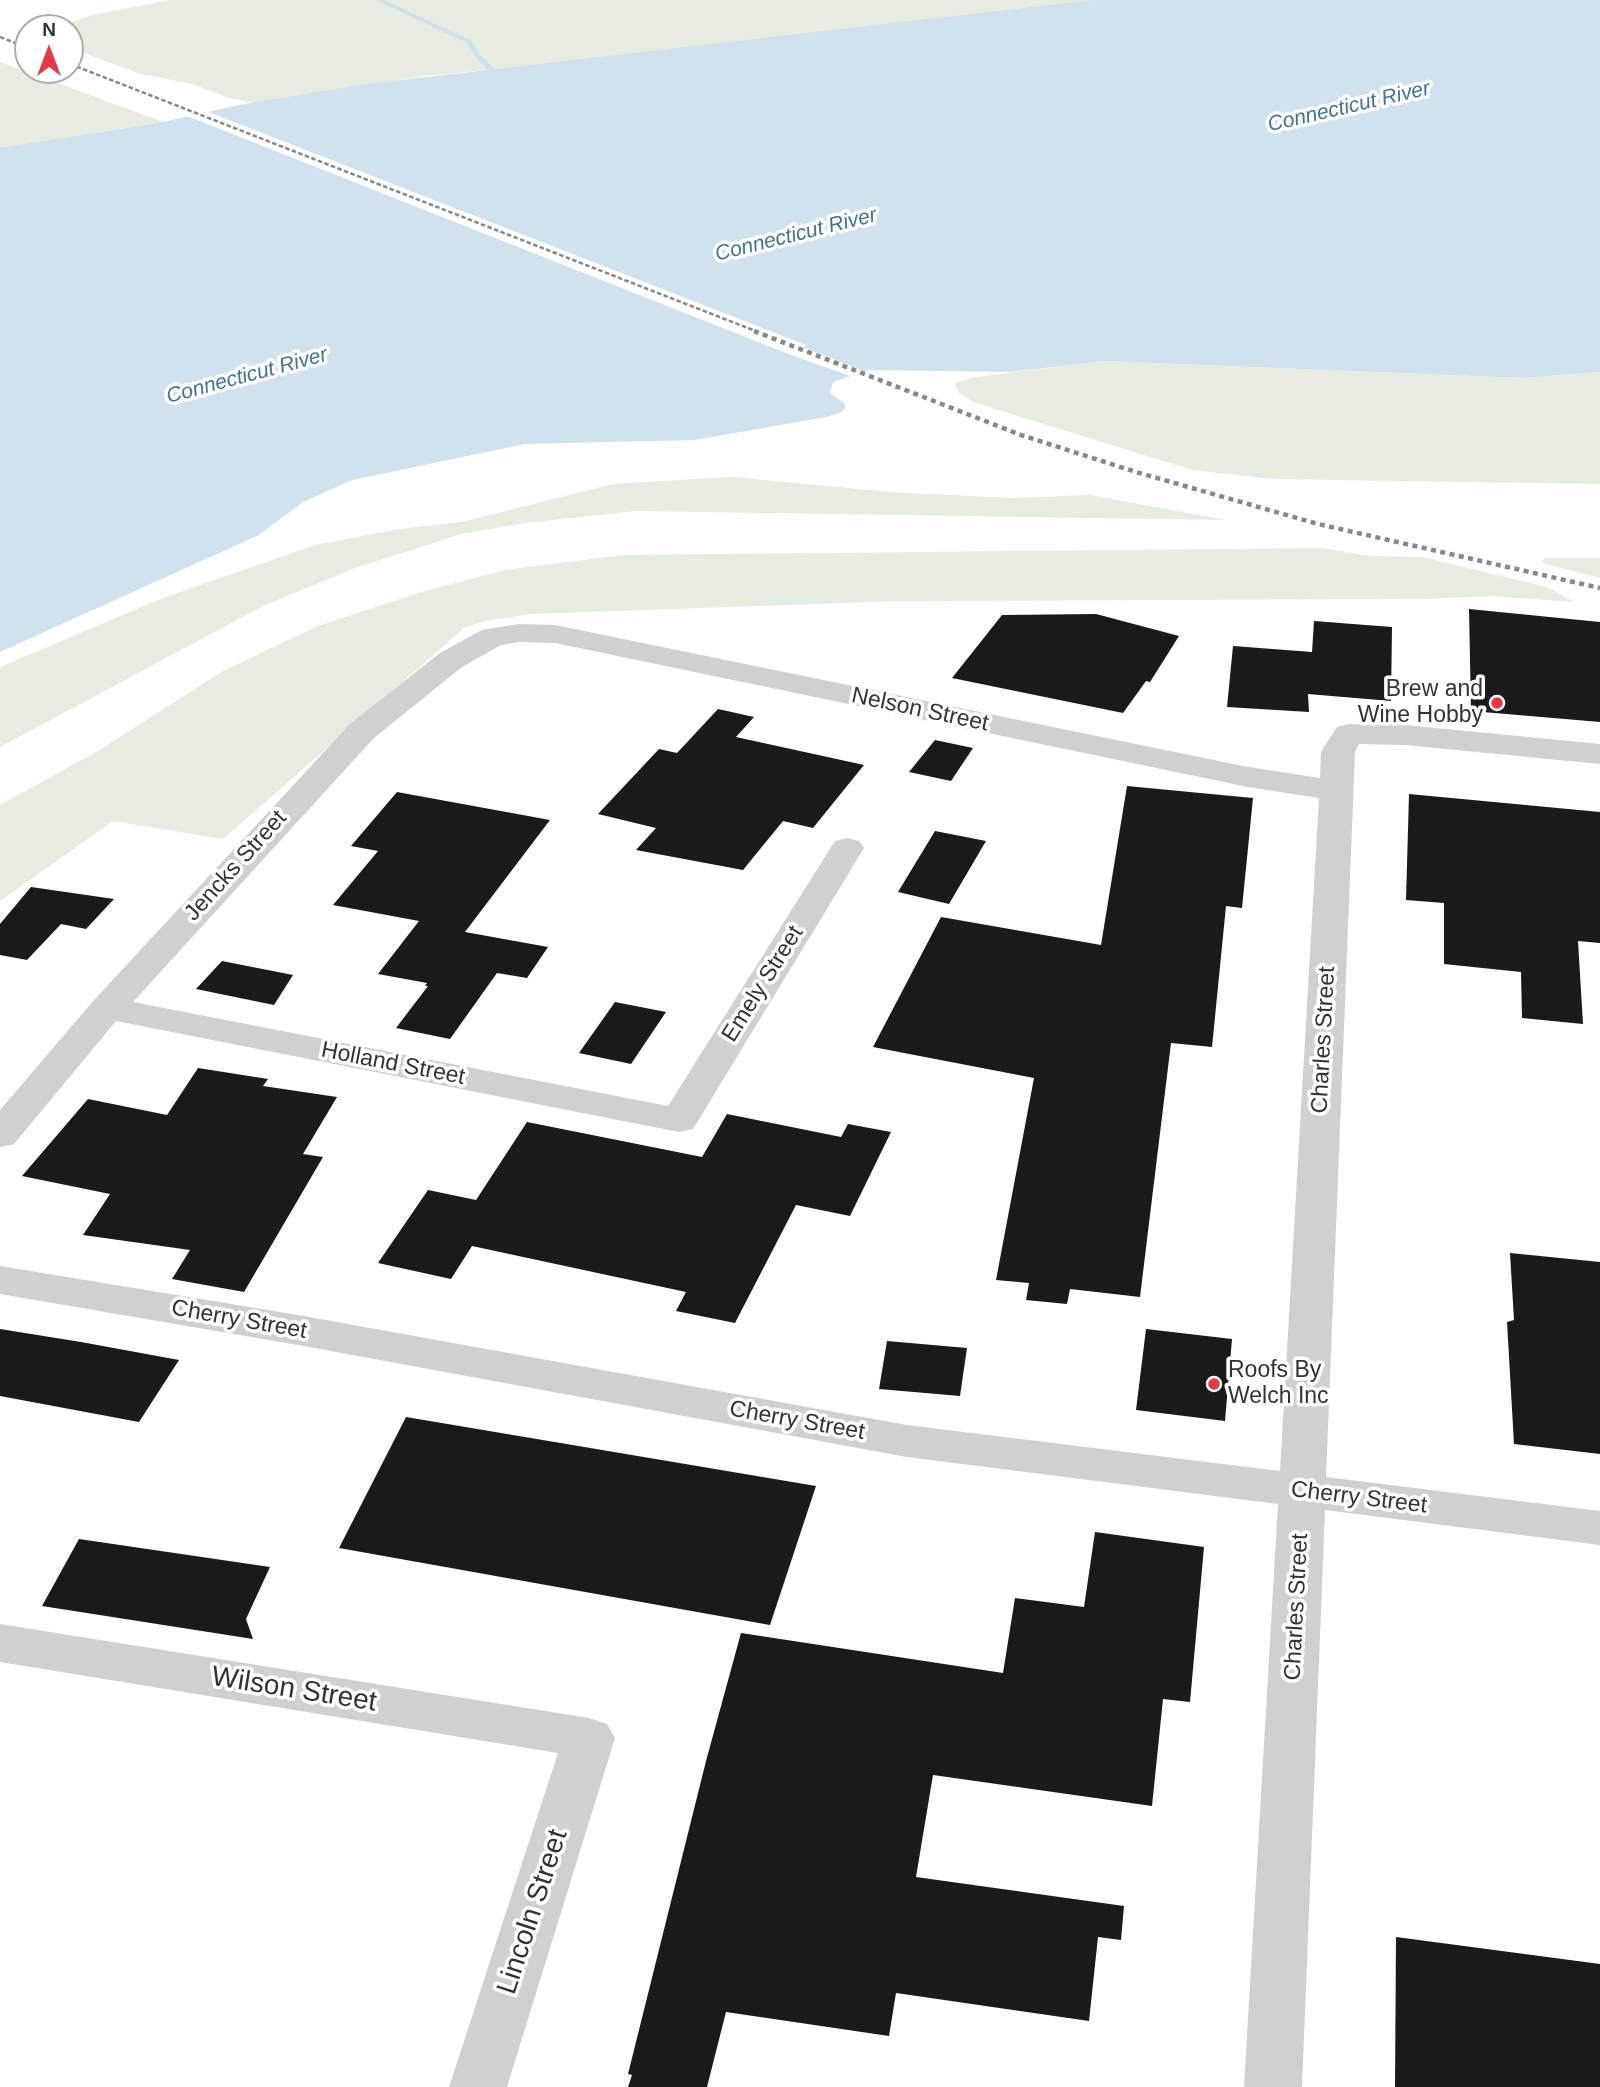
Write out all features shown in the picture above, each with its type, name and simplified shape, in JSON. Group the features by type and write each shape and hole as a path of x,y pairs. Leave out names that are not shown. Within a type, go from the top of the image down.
{"street":[{"name":"Nelson Street","path":"505,634 555,634 1248,777 1336,791"},
{"name":"Jencks Street","path":"0,1135 107,1008 362,731 460,654 482,641 505,634"},
{"name":"Charles Street","path":"1273,2087 1338,752 1349,734 1405,735 1600,754"},
{"name":"Emely Street","path":"679,1119 847,848"},
{"name":"Holland Street","path":"107,1008 679,1119"},
{"name":"Cherry Street","path":"0,1280 298,1330 907,1441 1600,1528"},
{"name":"Wilson Street","path":"0,1643 589,1738"},
{"name":"Lincoln Street","path":"478,2087 589,1738"}],"shaded area":[{"path":"170,0 1091,0 549,64 424,76 254,103 229,98 192,84 141,74 84,53 84,18"},
{"path":"0,62 14,67 14,84 60,84 163,122 98,132 0,166"},
{"path":"1104,361 1523,378 1600,372 1600,484 1271,479 1192,470 973,402 958,392 955,383 976,377"},
{"path":"733,477 890,492 1011,498 1090,495 1226,520 636,511 525,523 461,534 355,568 263,606 0,747 0,667 163,598 315,545 399,529 462,522 613,484"},
{"path":"1322,548 1369,556 1422,557 1547,587 1574,602 1492,596 1423,599 901,601 531,614 484,621 464,628 223,839 113,821 0,901 0,805 98,751 223,671 318,626 421,592 505,570 623,555"},
{"path":"1545,558 1600,558 1600,578 1545,564 1542,562"}],"water":[{"name":"Connecticut River","path":"1091,0 1600,0 1600,372 1523,378 1104,361 1011,372 869,370 833,382 830,393 845,404 845,408 842,412 826,417 695,440 525,444 352,480 303,502 259,535 0,652 0,148 163,122 239,105 366,84"}],"pier":[{"path":"203,110 806,345 803,347 869,373 853,377 786,353 182,114"}],"building":[{"path":"1469,609 1600,622 1600,722 1471,711"},
{"path":"1096,614 1179,636 1150,682 1146,681 1123,713 952,678 1002,615"},
{"path":"1314,621 1392,627 1391,701 1308,694 1309,712 1227,707 1233,646 1312,652"},
{"path":"718,709 754,717 736,737 864,765 813,828 783,821 743,870 636,850 656,828 598,814 659,749 677,753"},
{"path":"935,740 973,748 951,781 909,772"},
{"path":"1127,786 1253,798 1242,908 1226,906 1212,1047 1171,1043 1140,1297 1070,1289 1067,1304 1026,1300 1029,1283 996,1280 1034,1078 873,1047 941,917 1101,945"},
{"path":"397,792 550,820 465,932 548,947 527,978 497,973 450,1039 396,1028 428,986 425,986 427,983 378,974 419,921 333,905 378,851 351,846"},
{"path":"1409,794 1600,812 1600,943 1578,941 1583,1024 1522,1018 1521,972 1444,964 1444,903 1406,900"},
{"path":"935,831 986,841 949,904 898,892"},
{"path":"31,887 114,899 86,929 61,924 27,960 0,955 0,924"},
{"path":"222,961 293,975 274,1005 196,989"},
{"path":"615,1002 666,1012 631,1064 579,1053"},
{"path":"198,1068 268,1079 263,1086 337,1097 303,1154 323,1157 244,1292 172,1279 190,1250 83,1235 110,1194 22,1176 88,1099 167,1115"},
{"path":"727,1114 841,1137 848,1124 891,1132 850,1216 796,1205 735,1323 676,1311 686,1292 472,1246 451,1279 378,1263 428,1190 476,1200 527,1122 702,1157"},
{"path":"1510,1253 1600,1262 1600,1454 1514,1444 1507,1322 1514,1320"},
{"path":"0,1329 179,1360 139,1422 0,1396"},
{"path":"1146,1329 1232,1339 1225,1421 1136,1410"},
{"path":"887,1341 967,1348 960,1396 879,1389"},
{"path":"406,1417 816,1486 770,1625 339,1548"},
{"path":"1095,1532 1204,1547 1190,1702 1163,1699 1152,1806 933,1775 916,1877 1124,1906 1121,1940 1098,1937 1089,2021 896,1993 889,2036 726,2012 707,2087 628,2087 632,2075 628,2074 706,1761 741,1633 1003,1673 1015,1598 1084,1607"},
{"path":"79,1539 270,1567 246,1619 253,1639 42,1606"},
{"path":"1396,1937 1600,1964 1600,2087 1395,2087"}],"waterway":[{"path":"379,0 470,42 474,52 501,80"}],"railway":[{"path":"0,37 14,42"},
{"path":"84,69 758,332"},
{"path":"754,331 1021,435 1136,472 1318,524 1600,588"}],"place":[{"name":"Brew and Wine Hobby","path":"1497,703"},
{"name":"Roofs By Welch Inc","path":"1214,1384"}]}
